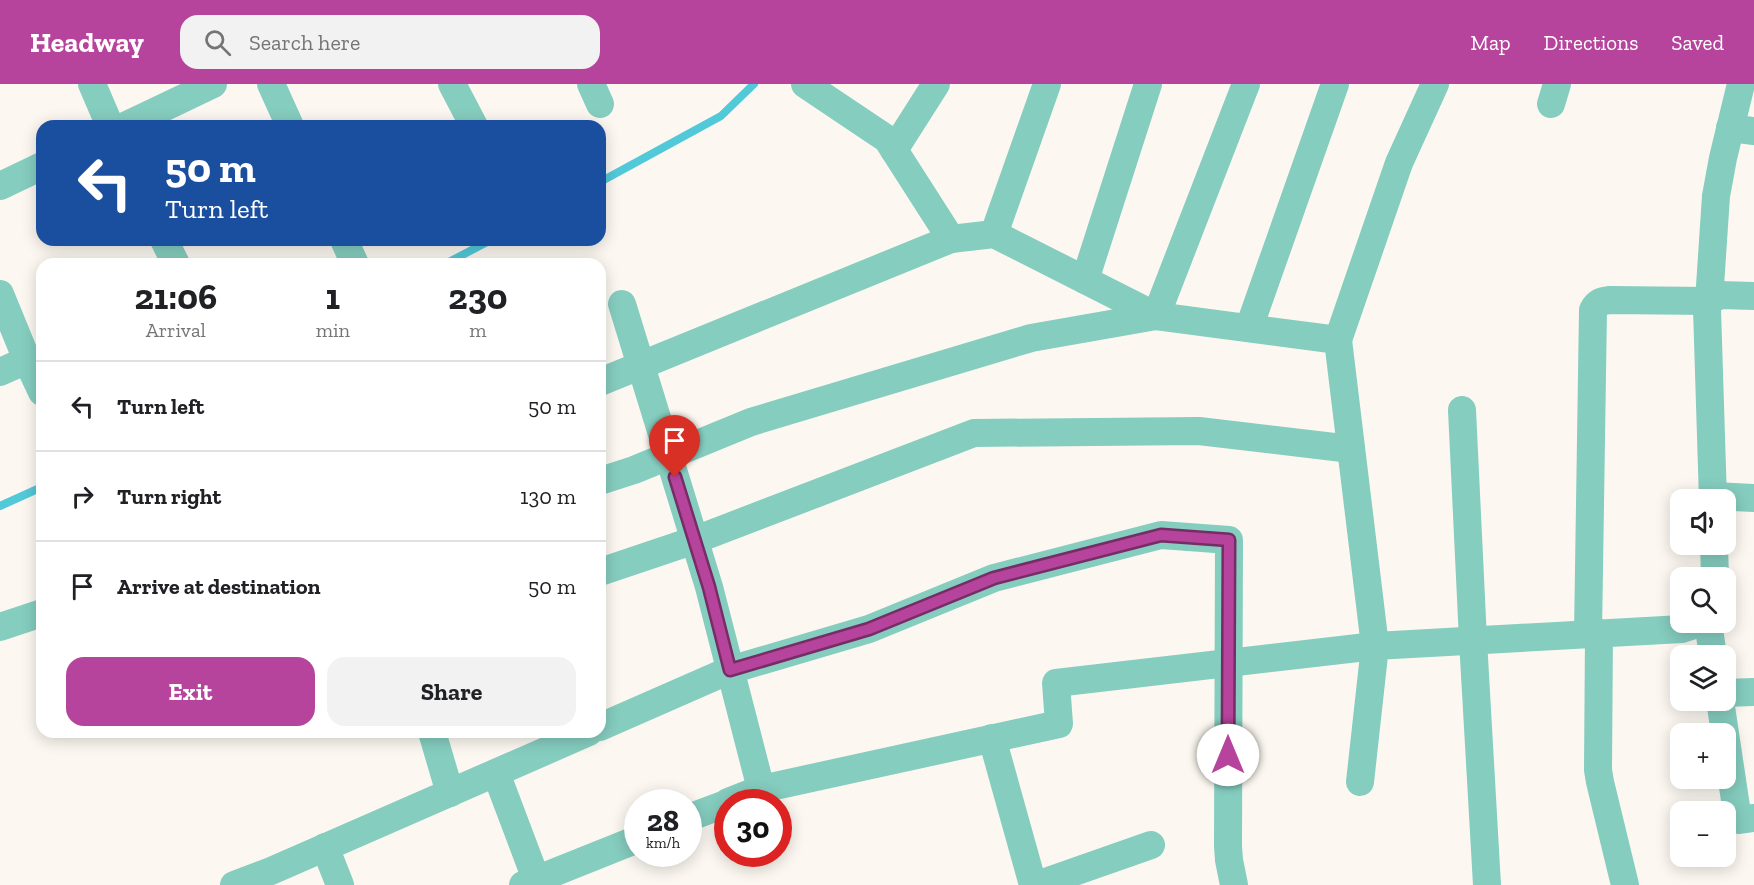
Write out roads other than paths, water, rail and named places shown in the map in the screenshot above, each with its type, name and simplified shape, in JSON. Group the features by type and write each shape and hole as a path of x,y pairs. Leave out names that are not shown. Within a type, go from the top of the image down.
{"street":[{"path":"92,84 107,120"},
{"path":"138,120 213,84"},
{"path":"271,84 288,120"},
{"path":"452,84 471,120"},
{"path":"894,150 936,84"},
{"path":"994,234 1047,84"},
{"path":"1085,280 1148,84"},
{"path":"1156,316 1246,84"},
{"path":"1249,328 1335,84"},
{"path":"1360,782 1375,646 1338,340 1399,163 1435,84"},
{"path":"1713,489 1706,317 1716,196 1742,129 1741,84"},
{"path":"806,85 887,139 951,239"},
{"path":"0,186 36,169"},
{"path":"606,379 951,239 994,234 1156,316"},
{"path":"0,294 36,379"},
{"path":"1624,885 1598,770 1593,634 1593,310 1601,301 1610,300 1709,301 1720,295 1754,296"},
{"path":"622,304 709,587 761,789 1059,724 1056,683 1375,646 1670,630"},
{"path":"606,479 634,470 751,422 1031,338 1156,316 1338,340"},
{"path":"0,372 27,360"},
{"path":"1462,410 1487,885"},
{"path":"606,570 695,540 974,433 1199,431 1351,449"},
{"path":"1736,498 1754,498"},
{"path":"606,724 730,670 869,629 994,578 1161,535 1229,540 1228,846 1234,885"},
{"path":"0,627 36,615"},
{"path":"1736,693 1754,692"},
{"path":"1722,711 1738,820 1754,818"},
{"path":"434,738 450,793"},
{"path":"234,885 325,848 575,738"},
{"path":"992,738 1035,885 1151,845"},
{"path":"496,773 529,882 624,845"},
{"path":"325,848 340,885"}],"waterway":[{"path":"606,179 721,116 754,84"},
{"path":"456,258 480,246"},
{"path":"0,506 36,490"}]}
